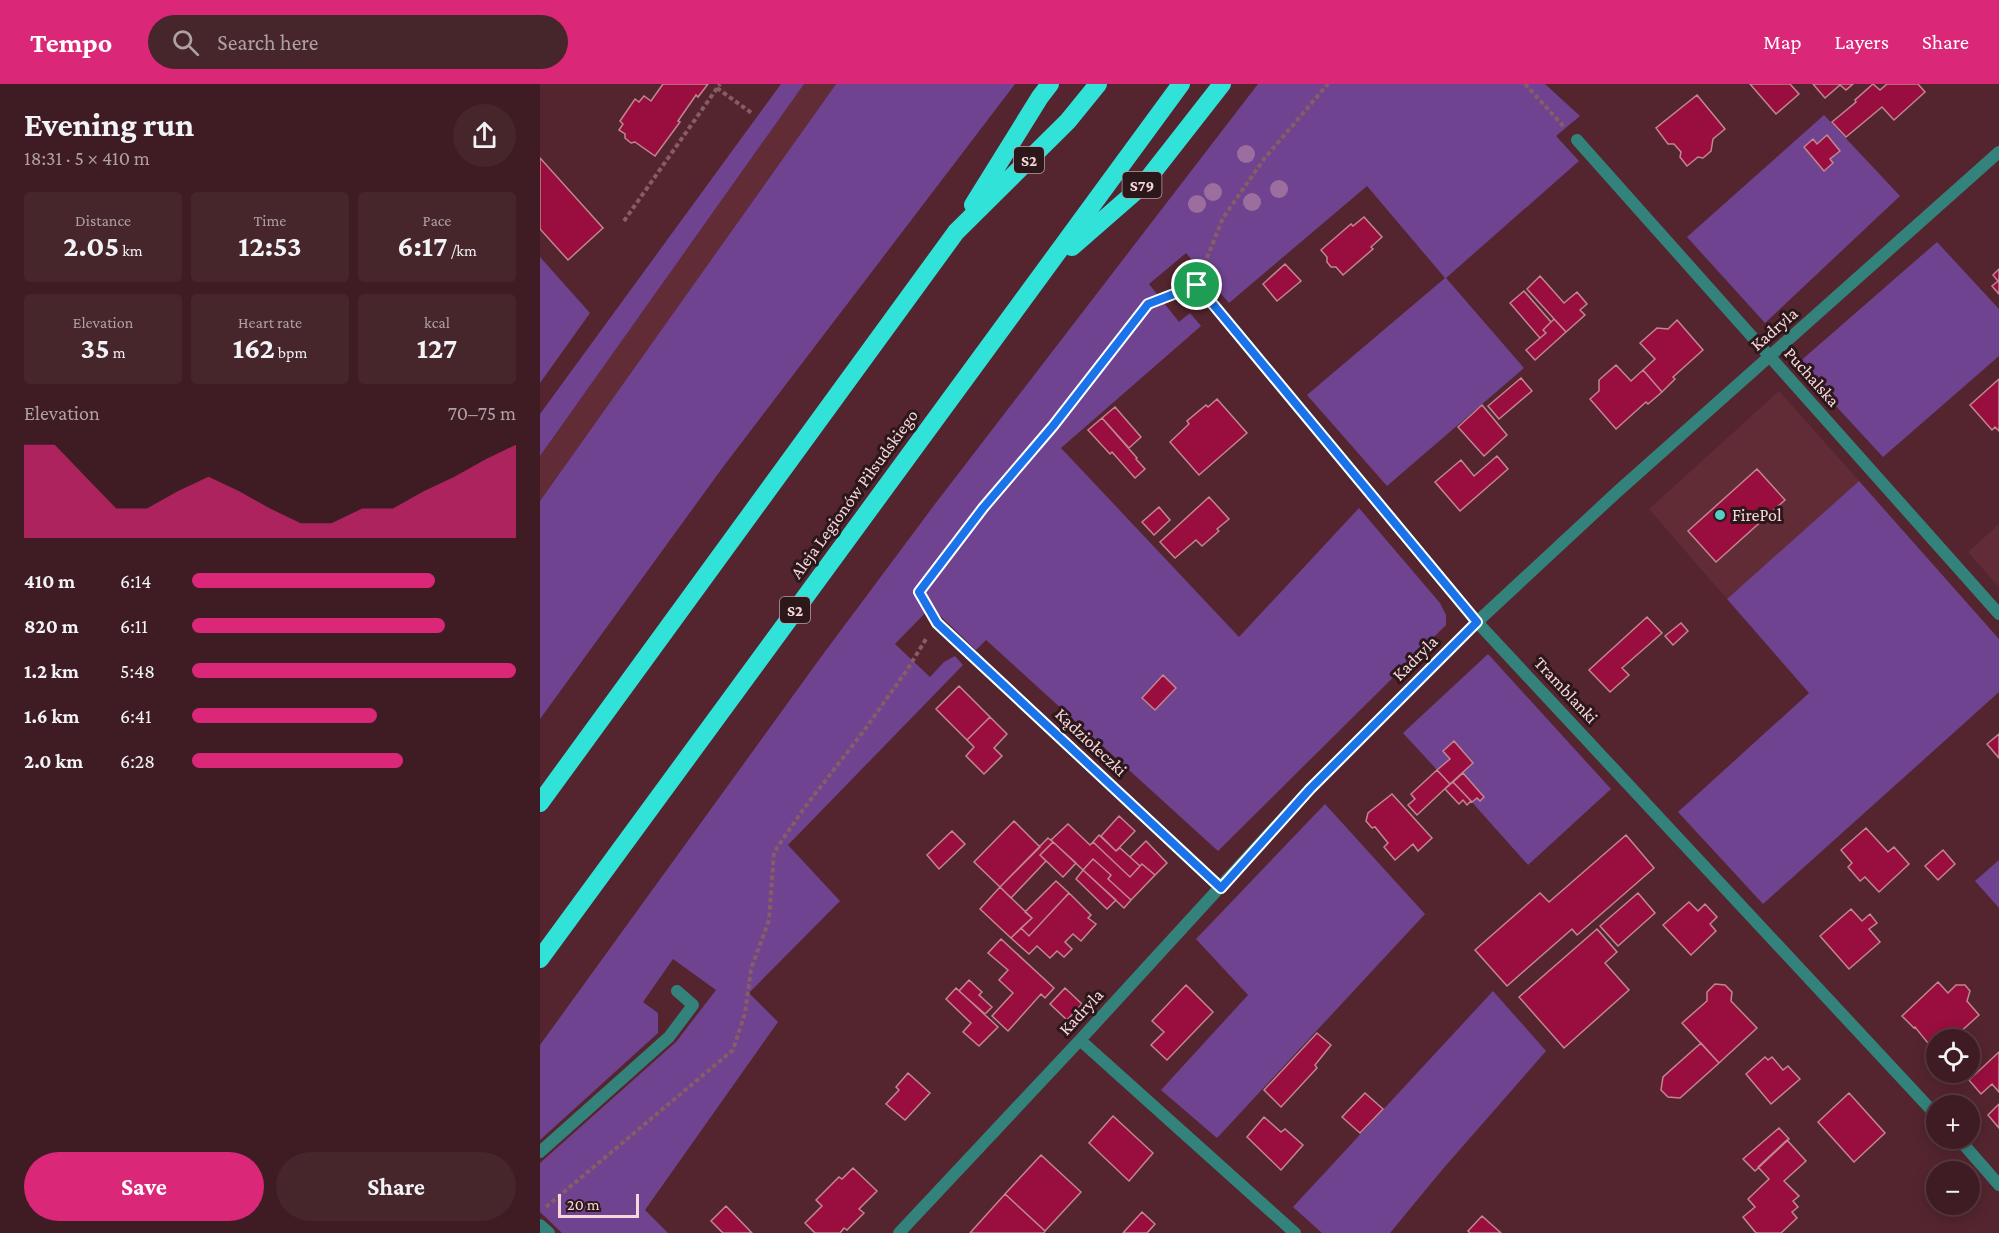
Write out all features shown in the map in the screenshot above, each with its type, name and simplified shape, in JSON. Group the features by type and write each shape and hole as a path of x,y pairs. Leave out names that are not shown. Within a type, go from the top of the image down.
{"highway":[{"path":"956,232 1050,84"},
{"name":"S2","path":"540,803 956,232 1068,121 1098,84"},
{"name":"Aleja Legionów Piłsudskiego","path":"540,959 1181,84"},
{"name":"S79","path":"1046,270 1143,185 1222,84"}],"street":[{"name":"Puchalska","path":"1577,140 1999,614"},
{"name":"Kadryla","path":"899,1233 1221,888 1310,789 1477,622 1617,492 1999,152"},
{"name":"Tramblanki","path":"1188,274 1477,622 1926,1103"},
{"name":"Kądziołeczki","path":"937,623 1221,888"},
{"path":"540,1152 669,1037 693,1005 677,992"},
{"path":"1080,1040 1295,1233"},
{"path":"1968,1149 1999,1185"},
{"path":"541,1220 549,1233"}],"path":[{"path":"541,1220 546,1207 733,1050 745,1013 751,969 769,920 774,852 907,670 937,623 919,592 976,517 1053,426 1148,304 1197,285 1223,218 1264,159 1328,84"},
{"path":"1525,84 1577,140"},
{"path":"624,221 718,86 753,114"}],"shaded area":[{"path":"781,84 804,84 540,456 540,414"},
{"path":"804,84 836,84 540,501 540,456"},
{"path":"836,84 1015,84 723,467 540,719 540,501"},
{"path":"1258,84 1545,84 1580,116 1556,136 1579,161 1446,278 1524,368 1387,486 1307,395 1445,278 1367,186 1229,303 1186,253 1149,284 1179,322 1190,313 1201,326 1061,448 1239,637 1359,508 1440,603 1446,615 1446,625 1218,851 986,640 976,650 931,607 895,644 930,677 944,662 955,656 963,665 788,845 840,901 749,993 778,1022 645,1210 668,1233 562,1233 540,1212 540,1163 676,1042 716,990 673,959 643,1002 658,1013 658,1033 540,1140 540,1045 821,657 935,504"},
{"path":"1824,115 1900,196 1765,323 1687,237"},
{"path":"1937,242 1999,309 1999,356 1883,457 1797,364"},
{"path":"540,257 590,313 540,383"},
{"path":"1779,391 1859,481 1727,599 1649,509"},
{"path":"1859,481 1999,639 1999,692 1763,904 1678,812 1809,693 1727,599"},
{"path":"1999,524 1999,587 1968,552"},
{"path":"1488,654 1611,789 1528,865 1454,782 1450,784 1403,733"},
{"path":"1325,804 1425,914 1217,1138 1161,1090 1248,995 1196,939"},
{"path":"1999,860 1999,908 1975,881"},
{"path":"1493,991 1546,1051 1390,1233 1322,1233 1293,1207"}],"building":[{"path":"663,84 708,84 698,97 696,95 655,156 625,138 625,134 619,130 623,124 620,121 635,99 639,102 644,96 651,101"},
{"path":"1750,84 1790,84 1799,94 1776,114"},
{"path":"1813,84 1853,84 1846,90 1840,85 1825,98"},
{"path":"1873,84 1880,90 1887,84 1918,84 1925,92 1894,120 1882,107 1846,137 1832,122"},
{"path":"1697,95 1725,129 1713,139 1711,151 1703,158 1698,157 1687,166 1680,157 1681,152 1674,144 1668,144 1656,128"},
{"path":"1827,135 1840,151 1830,159 1833,163 1824,171 1804,147 1813,139 1817,144"},
{"path":"540,158 603,228 568,260 540,229"},
{"path":"1364,217 1382,237 1371,247 1373,249 1343,275 1336,267 1331,267 1321,250 1351,224 1353,226"},
{"path":"1285,264 1301,281 1277,301 1263,284"},
{"path":"1999,269 1999,294 1992,286 1998,281 1993,275"},
{"path":"1540,276 1564,303 1577,292 1587,304 1580,310 1585,315 1566,332 1527,289"},
{"path":"1524,291 1551,322 1543,330 1546,333 1540,338 1510,303"},
{"path":"1554,319 1566,332 1535,360 1526,350 1546,333 1543,330"},
{"path":"1677,320 1703,350 1673,377 1675,379 1662,392 1643,370 1655,359 1640,343 1657,328 1668,329"},
{"path":"1616,365 1631,381 1643,370 1662,392 1648,404 1646,402 1616,429 1590,399 1599,391 1599,380"},
{"path":"1521,378 1532,391 1499,419 1488,406"},
{"path":"1999,379 1999,431 1995,427 1992,430 1970,405"},
{"path":"1217,399 1247,433 1199,475 1170,442 1189,424 1187,421"},
{"path":"1482,405 1507,435 1484,456 1458,427"},
{"path":"1115,407 1141,437 1129,448 1102,418"},
{"path":"1102,418 1145,469 1135,478 1088,430"},
{"path":"1497,456 1508,469 1460,511 1435,482 1461,460 1474,476"},
{"path":"1757,469 1785,500 1716,562 1688,531"},
{"path":"1209,497 1229,519 1202,546 1196,540 1175,558 1160,542"},
{"path":"1159,507 1170,520 1154,535 1142,522"},
{"path":"1647,617 1662,633 1622,668 1629,675 1610,692 1589,670"},
{"path":"1681,623 1688,631 1673,645 1665,636"},
{"path":"1163,675 1176,688 1155,710 1142,698"},
{"path":"959,686 990,717 967,740 936,709"},
{"path":"990,717 1007,734 994,748 1002,756 984,774 966,756 974,747 967,740"},
{"path":"1999,734 1999,758 1987,744"},
{"path":"1454,741 1473,763 1450,784 1437,770 1450,759 1443,751"},
{"path":"1437,770 1450,784 1417,815 1408,805 1415,799 1411,794"},
{"path":"1463,773 1484,797 1480,801 1477,798 1472,802 1453,782"},
{"path":"1453,782 1471,801 1467,805 1463,800 1459,804 1445,789"},
{"path":"1392,794 1432,838 1418,851 1413,844 1395,860 1384,847 1388,843 1375,827 1372,828 1366,821 1368,813"},
{"path":"1119,816 1135,831 1116,851 1101,836"},
{"path":"1014,821 1040,847 1000,887 974,862"},
{"path":"1068,824 1090,845 1093,842 1130,877 1142,864 1155,875 1131,900 1108,879 1111,875 1093,859 1083,870 1051,840"},
{"path":"1866,828 1888,852 1894,847 1909,864 1879,892 1865,877 1860,881 1848,867 1852,863 1841,850"},
{"path":"952,831 965,844 939,869 927,855"},
{"path":"1099,835 1116,851 1120,848 1140,866 1130,877 1093,842"},
{"path":"1626,835 1654,868 1577,935 1572,929 1507,986 1475,950 1540,893 1549,902"},
{"path":"1048,838 1053,842 1040,855 1046,861 1011,898 1000,887"},
{"path":"1146,841 1167,863 1155,875 1130,857"},
{"path":"1053,842 1076,863 1063,877 1040,855"},
{"path":"1943,850 1955,864 1938,880 1925,866"},
{"path":"1093,859 1111,875 1108,879 1131,900 1124,908 1083,870"},
{"path":"1083,870 1116,900 1107,909 1076,879"},
{"path":"1056,881 1069,893 1029,936 1021,928 1032,918 1025,912"},
{"path":"1000,887 1032,918 1011,938 980,909"},
{"path":"1069,893 1091,915 1088,918 1096,924 1081,941 1073,934 1065,942 1072,949 1064,957 1057,951 1050,958 1037,946 1029,954 1011,938 1021,928 1029,936"},
{"path":"1638,893 1655,913 1618,946 1600,926"},
{"path":"1689,902 1698,911 1705,904 1717,917 1710,924 1716,931 1691,955 1663,925"},
{"path":"1851,909 1862,921 1870,914 1877,923 1869,929 1880,942 1849,969 1820,936"},
{"path":"1597,929 1617,952 1605,963 1629,990 1564,1048 1519,997"},
{"path":"1001,939 1054,988 1045,998 1041,994 1008,1031 992,1016 1013,993 999,980 1008,970 988,953"},
{"path":"969,980 982,992 979,995 992,1007 985,1014 959,991"},
{"path":"1938,982 1948,993 1956,985 1965,985 1970,991 1967,1001 1979,1015 1964,1029 1926,1029 1926,1041 1902,1016"},
{"path":"1715,984 1725,985 1732,992 1731,1001 1757,1028 1719,1063 1682,1023 1707,1001 1707,992"},
{"path":"1186,985 1213,1012 1167,1060 1151,1045 1164,1032 1152,1021"},
{"path":"956,988 998,1027 979,1046 963,1032 971,1023 946,999"},
{"path":"1065,988 1082,1004 1067,1020 1050,1004"},
{"path":"1317,1033 1331,1045 1315,1065 1317,1068 1281,1107 1264,1090"},
{"path":"1701,1043 1719,1063 1680,1098 1668,1097 1661,1090 1663,1077"},
{"path":"1999,1052 1999,1092 1992,1084 1981,1094 1972,1083 1980,1083 1980,1070"},
{"path":"1765,1057 1768,1060 1772,1057 1783,1070 1788,1066 1800,1079 1771,1104 1746,1074"},
{"path":"908,1073 930,1093 905,1120 886,1104 899,1090 896,1087"},
{"path":"1365,1093 1383,1109 1360,1133 1342,1117"},
{"path":"1849,1093 1885,1133 1854,1162 1818,1122"},
{"path":"1999,1104 1999,1128 1988,1115"},
{"path":"1113,1116 1153,1153 1129,1181 1089,1143"},
{"path":"1264,1117 1281,1132 1285,1129 1303,1145 1281,1170 1247,1137"},
{"path":"1779,1128 1789,1139 1755,1171 1743,1159"},
{"path":"1787,1140 1806,1161 1784,1181 1799,1196 1793,1201 1798,1207 1792,1212 1797,1218 1781,1233 1756,1233 1743,1217 1755,1207 1748,1199 1769,1179 1758,1167"},
{"path":"1041,1155 1081,1192 1045,1231 1005,1194"},
{"path":"853,1168 877,1191 859,1209 864,1213 847,1230 844,1228 840,1233 815,1233 805,1223 822,1206 816,1200 839,1177 842,1179"},
{"path":"1005,1194 1045,1231 1044,1233 970,1233"},
{"path":"726,1206 752,1233 723,1233 711,1221"},
{"path":"1142,1212 1155,1224 1147,1233 1123,1233"},
{"path":"1482,1216 1501,1233 1470,1233 1468,1231"}],"place":[{"name":"FirePol","path":"1720,515"}],"route":[{"path":"1197,285 1477,622 1310,789 1221,888 937,623 919,592 983,508 1053,426 1148,304 1197,285"}]}
